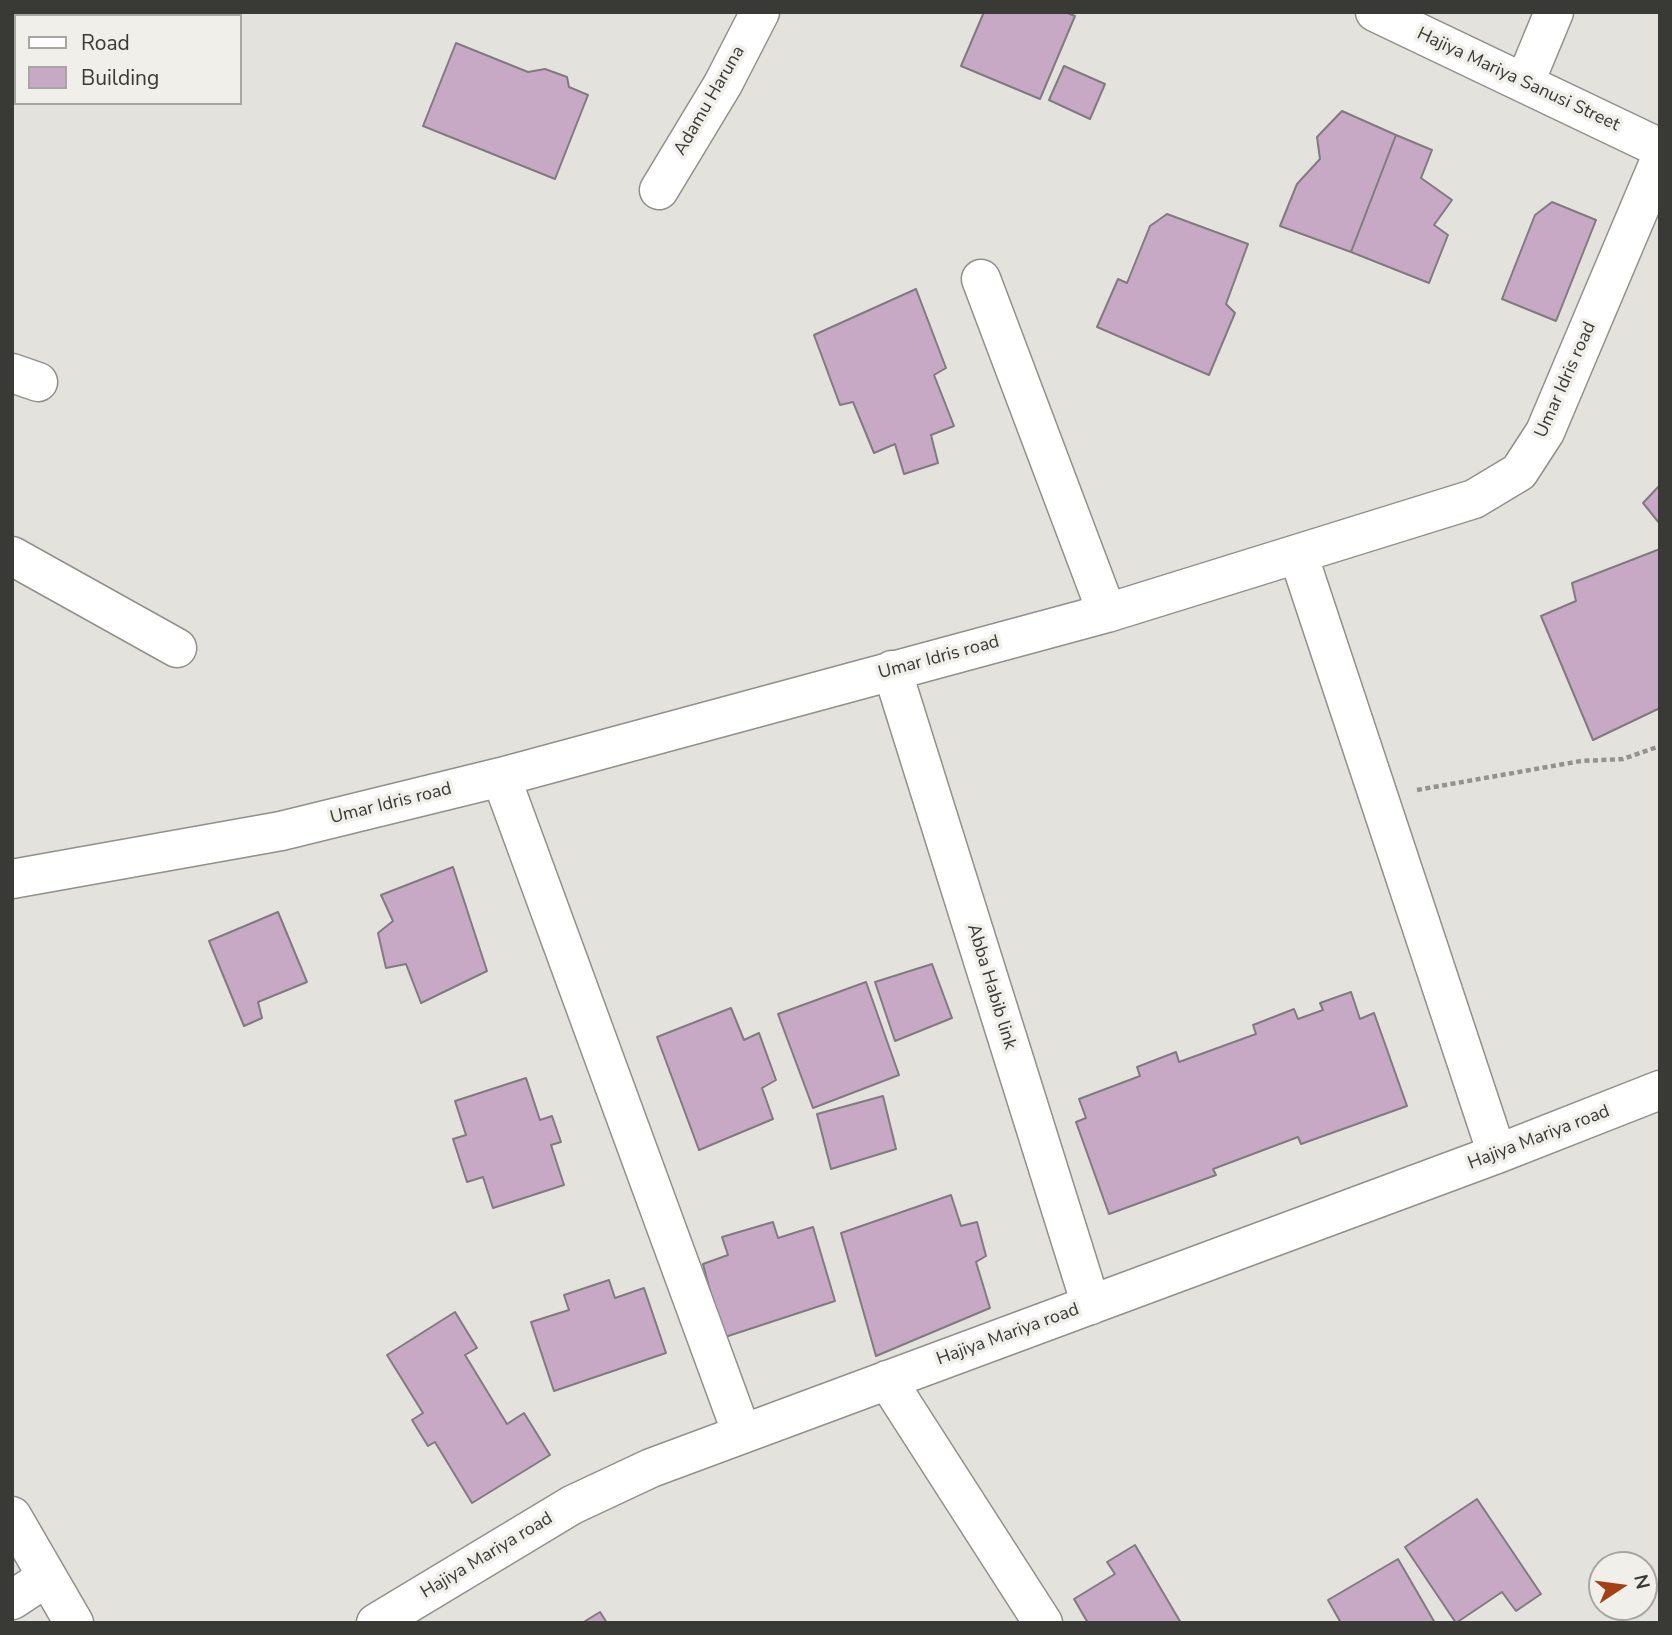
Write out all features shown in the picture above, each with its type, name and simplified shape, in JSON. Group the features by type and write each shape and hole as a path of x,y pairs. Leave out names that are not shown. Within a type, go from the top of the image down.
{"street":[{"name":"Adamu Haruna","path":"659,190 723,84 760,12"},
{"name":"Hajiya Mariya Sanusi Street","path":"1375,12 1660,148"},
{"path":"1525,82 1554,12"},
{"name":"Umar Idris road","path":"12,879 281,831 501,777 1107,612 1474,499 1519,472 1545,432 1660,160"},
{"path":"981,279 1107,612"},
{"path":"1298,554 1497,1154"},
{"path":"12,556 177,649"},
{"name":"Abba Habib link","path":"892,670 1091,1305"},
{"path":"501,777 742,1434"},
{"name":"Hajiya Mariya road","path":"376,1623 572,1505 651,1468 1497,1154 1656,1099"},
{"path":"887,1380 1044,1623"},
{"path":"12,1516 74,1623"},
{"path":"12,1600 47,1577"}],"path":[{"path":"1379,798 1581,761 1623,759 1660,746"}],"building":[{"path":"984,12 1065,12 1075,16 1040,99 961,66"},
{"path":"456,43 528,72 545,69 567,77 569,87 588,95 555,179 423,126"},
{"path":"1064,66 1105,84 1090,119 1049,100"},
{"path":"1342,111 1396,135 1351,252 1280,226 1297,184 1320,159 1317,137"},
{"path":"1396,135 1432,150 1421,178 1452,200 1434,225 1448,235 1429,283 1351,252"},
{"path":"1552,202 1596,220 1556,321 1502,299 1535,215"},
{"path":"1167,214 1248,244 1226,304 1235,313 1209,375 1097,327 1118,279 1127,283 1150,226"},
{"path":"916,289 946,368 934,375 954,426 931,435 938,463 904,474 895,444 874,453 853,402 840,405 814,335"},
{"path":"1660,485 1660,524 1643,503"},
{"path":"1660,549 1660,708 1593,740 1541,616 1576,601 1572,583"},
{"path":"453,867 487,971 421,1003 406,964 386,968 378,933 393,921 381,895"},
{"path":"278,912 307,982 258,1002 262,1018 244,1026 209,941"},
{"path":"932,964 952,1018 895,1041 875,982"},
{"path":"866,982 899,1075 813,1108 778,1014"},
{"path":"1351,992 1360,1019 1374,1013 1407,1106 1301,1144 1298,1137 1213,1169 1216,1175 1109,1214 1076,1122 1086,1118 1079,1099 1140,1076 1137,1067 1176,1052 1179,1062 1256,1034 1253,1025 1294,1009 1298,1019 1323,1010 1320,1003"},
{"path":"731,1008 744,1040 759,1033 776,1080 762,1088 773,1119 699,1150 657,1037"},
{"path":"526,1078 540,1120 552,1116 561,1142 551,1145 564,1185 493,1208 483,1177 467,1182 453,1139 466,1135 455,1101"},
{"path":"883,1096 896,1149 831,1169 817,1114"},
{"path":"951,1195 961,1226 977,1222 986,1256 976,1262 990,1308 876,1356 841,1233"},
{"path":"773,1222 778,1238 813,1227 835,1301 722,1338 703,1264 728,1255 722,1237"},
{"path":"609,1280 615,1298 644,1288 666,1353 554,1391 531,1322 569,1310 564,1295"},
{"path":"455,1312 477,1348 465,1355 507,1424 524,1413 550,1455 472,1503 435,1442 428,1446 412,1420 423,1413 387,1355"},
{"path":"1477,1499 1541,1594 1516,1611 1502,1592 1456,1623 1405,1547"},
{"path":"1135,1545 1181,1623 1088,1623 1074,1599 1115,1574 1107,1562"},
{"path":"1398,1559 1435,1623 1341,1623 1328,1600"},
{"path":"600,1612 607,1623 582,1623"}]}
